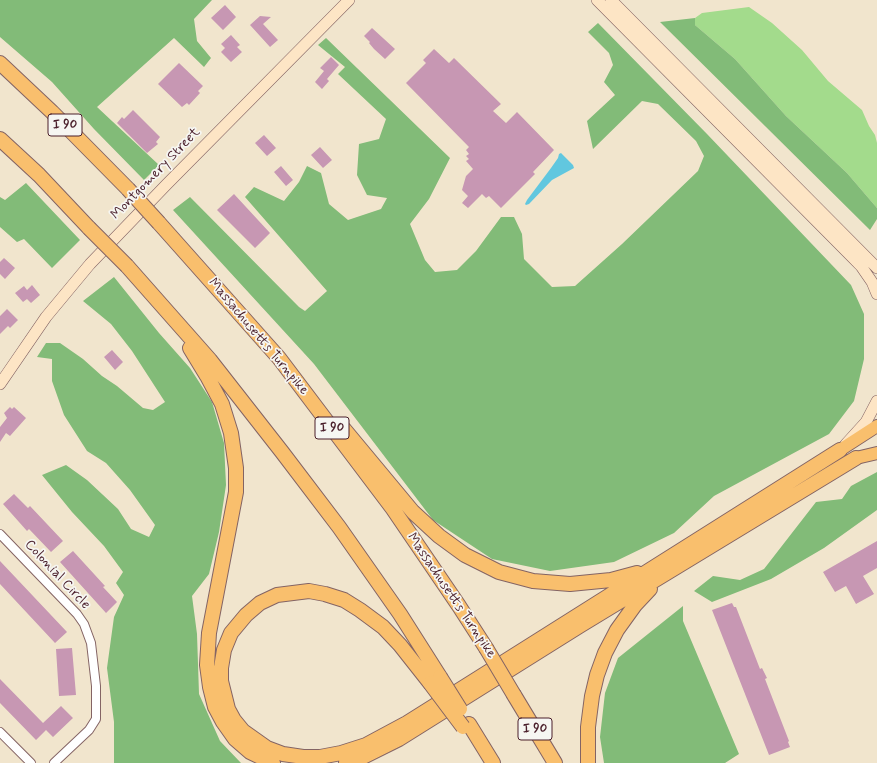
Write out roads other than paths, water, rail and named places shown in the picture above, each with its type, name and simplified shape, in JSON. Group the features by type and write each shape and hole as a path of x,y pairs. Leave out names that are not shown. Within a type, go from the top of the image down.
{"highway":[{"name":"Massachusetts Turnpike","path":"0,63 52,112 128,189 279,358 392,509 459,606 555,763"},
{"path":"0,138 127,266 210,360 339,527 400,614 435,680 492,763"},
{"path":"171,317 207,376 222,404 231,433 236,468 236,492 209,633 207,665 214,707 222,722 235,738 250,752 273,763"},
{"path":"279,358 339,423 413,512 439,536 465,555 499,572 533,581 570,584 654,574"},
{"path":"346,763 362,758 399,739 654,574 840,450"},
{"path":"435,680 383,627 360,610 344,600 309,591 277,595 260,603 250,611 232,633 224,650 221,668 221,681 228,709 234,720 243,731 254,740 267,748 283,754 303,757 320,757 341,753 366,744 407,722 654,574 856,458"},
{"path":"588,763 588,726 592,696 605,652 617,630 635,605 654,574"}],"main road":[{"name":"Montgomery Street","path":"0,384 46,316 90,264 167,184 350,0"},
{"path":"597,0 854,258 868,276 877,294"},
{"path":"610,0 877,268"},
{"path":"840,450 866,422 877,401"},
{"path":"840,450 877,426"},
{"path":"856,458 877,446"},
{"path":"856,458 877,453"}],"street":[{"name":"Colonial Circle","path":"0,534 77,614 84,624 91,643 96,691 96,719 89,730 54,763"},
{"path":"0,732 31,763"}],"water":[{"path":"561,153 573,165 574,168 552,180 529,204 526,205 527,200"}]}
